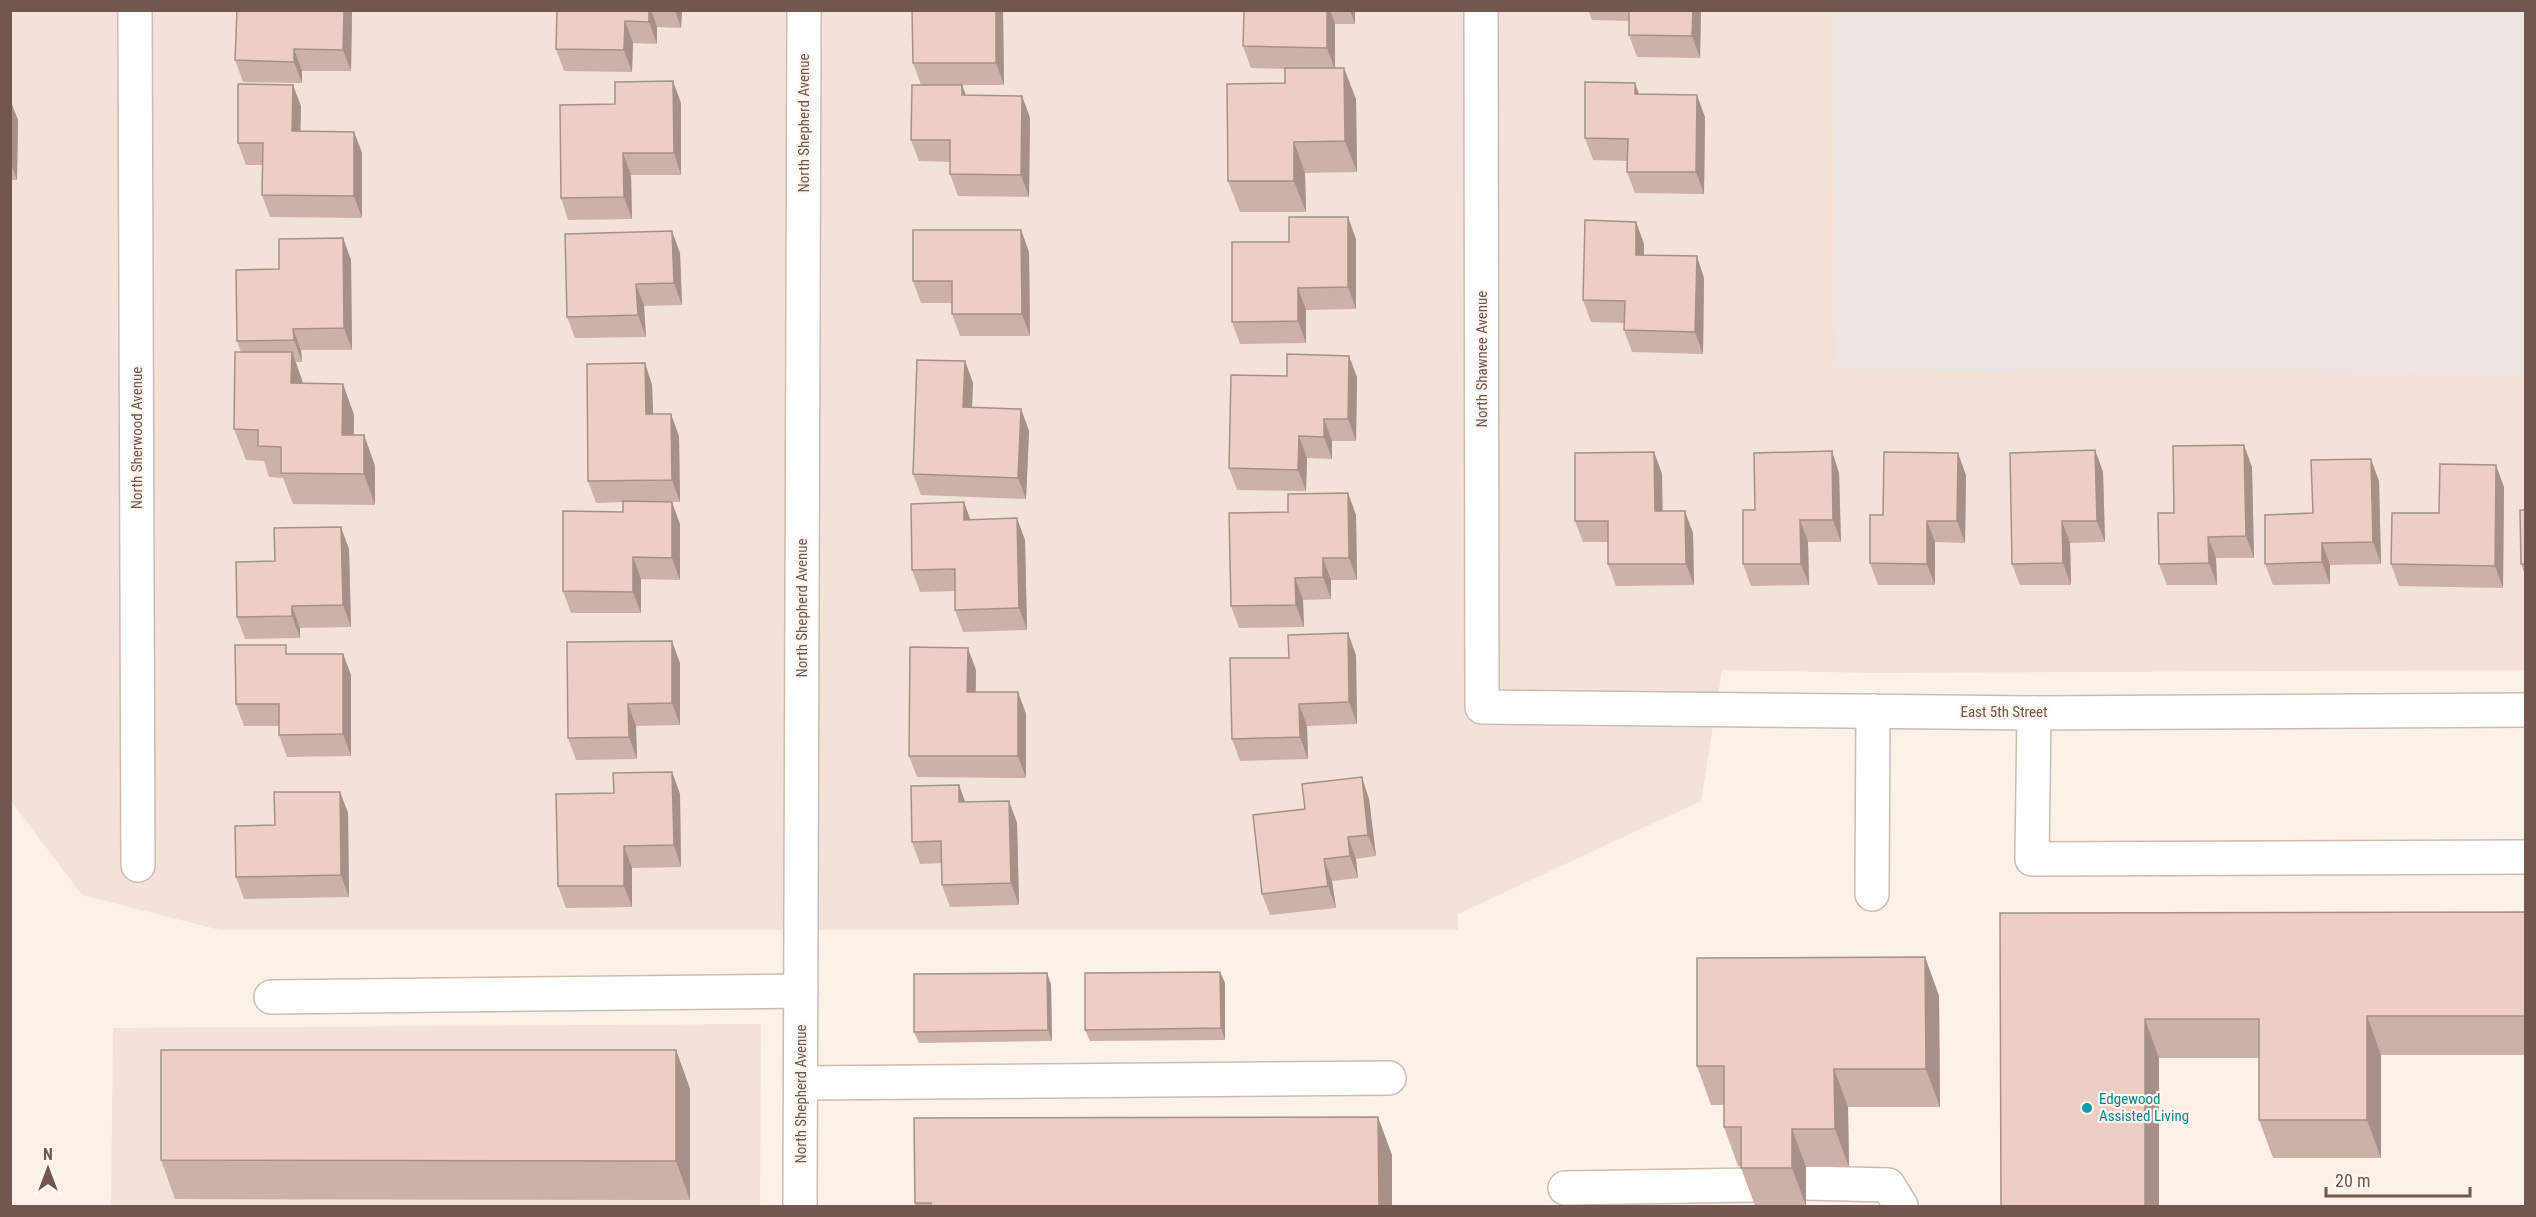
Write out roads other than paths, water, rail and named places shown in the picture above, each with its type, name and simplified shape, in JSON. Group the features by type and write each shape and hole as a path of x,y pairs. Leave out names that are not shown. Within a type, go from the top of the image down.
{"street":[{"name":"North Sherwood Avenue","path":"135,10 138,865"},
{"name":"North Shepherd Avenue","path":"800,1206 804,10"},
{"name":"North Shawnee Avenue","path":"1481,10 1482,707"},
{"name":"East 5th Street","path":"1482,707 2034,713 2526,710"},
{"path":"1872,894 1873,711"},
{"path":"2034,713 2032,859 2526,857"},
{"path":"271,997 801,991"},
{"path":"801,1083 1389,1078"},
{"path":"1806,1183 1888,1185 1900,1206"},
{"path":"1565,1188 1755,1185"}],"place":[{"name":"Edgewood Assisted Living","path":"2087,1108"}]}
